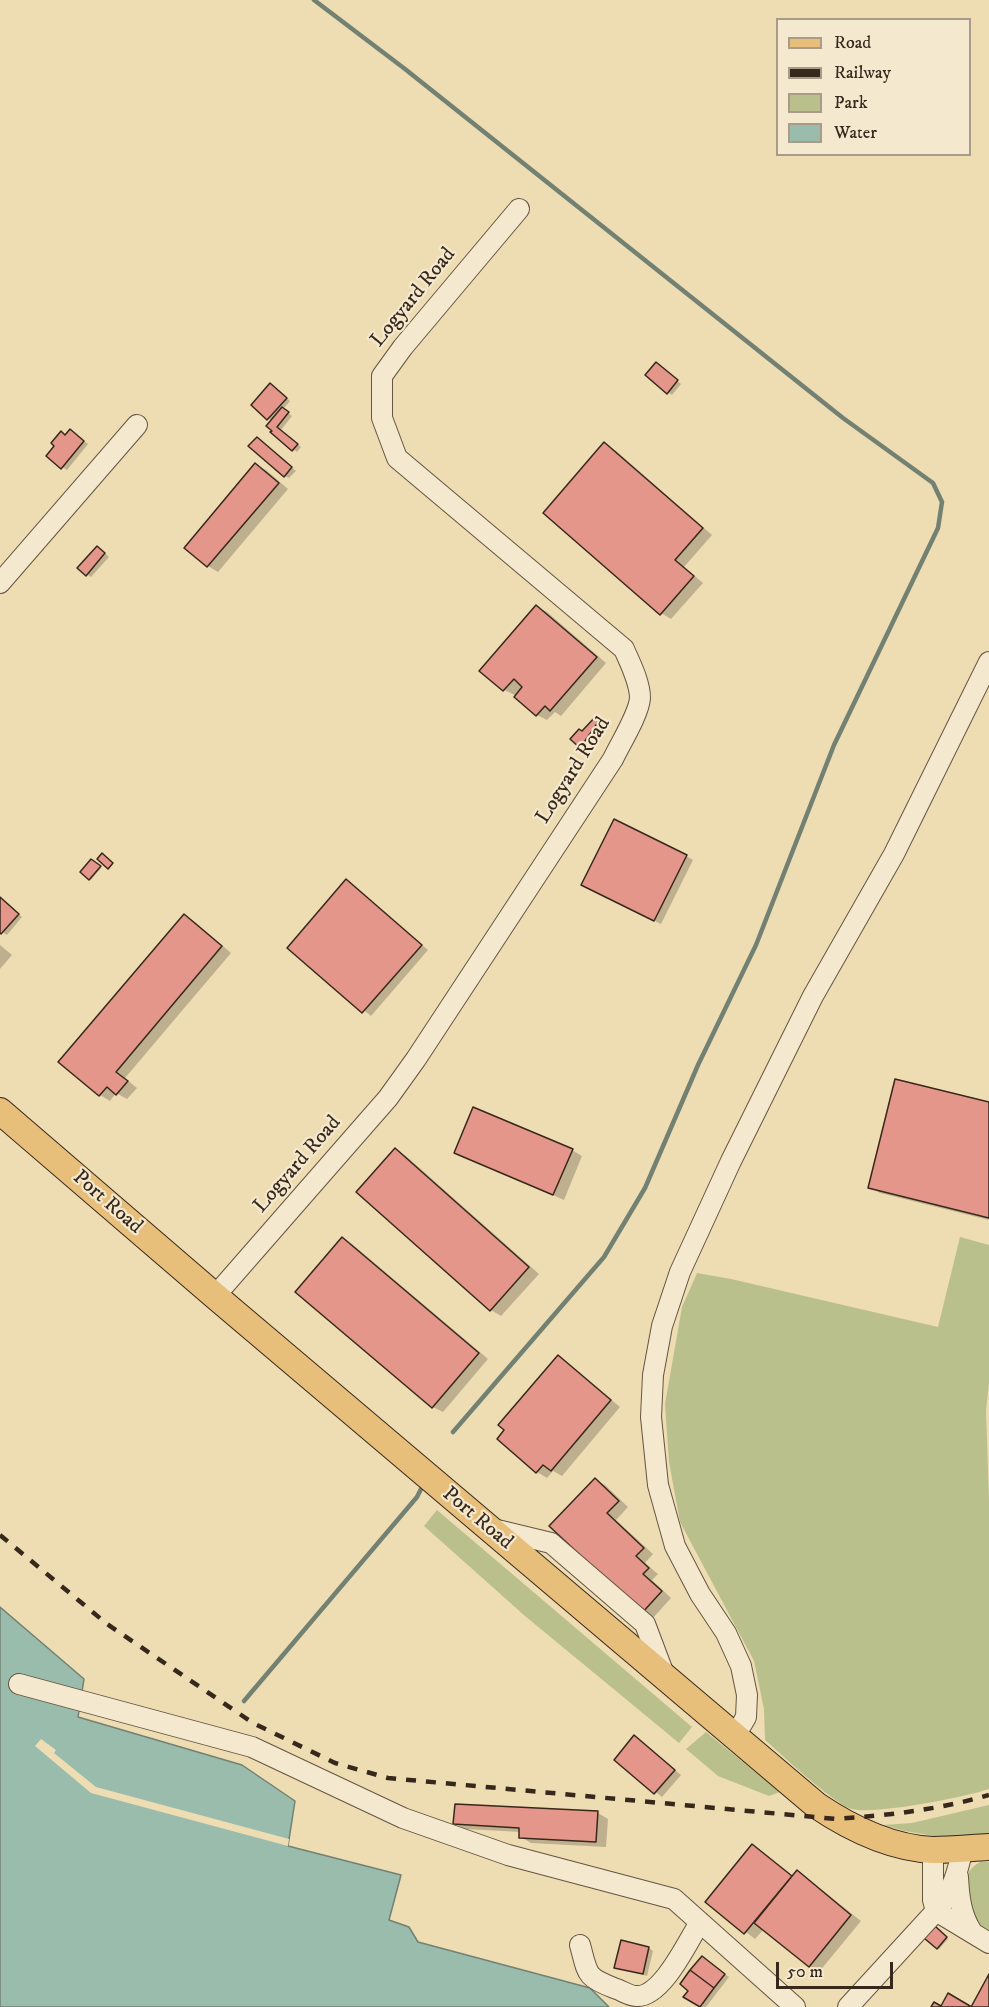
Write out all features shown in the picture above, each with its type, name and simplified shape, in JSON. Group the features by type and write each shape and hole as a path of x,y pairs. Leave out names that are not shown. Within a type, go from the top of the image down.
{"main road":[{"name":"Port Road","path":"0,1111 666,1680 816,1805 836,1819 884,1841 933,1850 960,1858 989,1847"}],"street":[{"name":"Logyard Road","path":"215,1296 388,1098 405,1075 613,759 633,721 640,699 634,673 624,649 397,458 382,418 382,376 403,347 519,209"},
{"path":"0,582 137,426"},
{"path":"732,1736 742,1724 746,1710 745,1681 741,1666 726,1633 700,1594 675,1546 658,1485 651,1417 653,1375 662,1326 680,1272 731,1161 813,996 894,854 989,662"},
{"path":"19,1684 252,1747 403,1818 508,1855 674,1899 795,2007"},
{"path":"933,1850 933,1900 936,1911 989,1943"},
{"path":"852,2006 945,1901 960,1858"},
{"path":"960,1858 959,1897 963,1914 972,1932"},
{"path":"580,1945 587,1968 594,1980 636,1996 647,1994 671,1971 700,1922"}],"green space":[{"path":"960,1237 989,1245 989,1383 986,1410 989,1501 989,1789 880,1810 852,1809 821,1789 765,1740 764,1709 754,1661 680,1522 669,1462 665,1404 682,1307 697,1273 938,1327"},
{"path":"437,1510 692,1727 679,1743 525,1616 424,1526"},
{"path":"706,1732 780,1792 769,1796 718,1776 686,1749"},
{"path":"989,1805 989,1835 945,1838 883,1825 912,1823"},
{"path":"980,1862 989,1862 989,1933 973,1925 966,1898 965,1881 972,1868"}],"water":[{"path":"0,1607 84,1679 78,1717 242,1765 295,1801 288,1846 401,1875 389,1920 409,1927 418,1942 590,1988 609,2007 0,2007"}],"pier":[{"path":"41,1739 56,1750 54,1753 96,1787 289,1839 288,1846 91,1793 35,1746"}],"building":[{"path":"656,362 678,380 667,394 645,375"},
{"path":"270,383 287,398 267,420 251,405"},
{"path":"282,407 289,412 277,427 298,444 292,451 266,426"},
{"path":"70,429 84,441 61,469 46,456 54,446 51,443 61,431 65,435"},
{"path":"257,437 292,467 284,477 248,446"},
{"path":"604,442 703,528 675,560 694,576 660,615 543,513"},
{"path":"255,463 279,483 207,567 184,548"},
{"path":"97,546 105,553 86,576 77,568"},
{"path":"536,605 597,657 550,711 545,706 536,716 514,697 522,687 514,679 503,691 479,671"},
{"path":"597,715 601,718 580,748 570,739 579,729 582,731"},
{"path":"614,819 687,855 654,921 581,885"},
{"path":"102,853 113,863 108,869 97,859"},
{"path":"91,859 101,866 89,880 80,872"},
{"path":"346,879 422,945 362,1013 287,948"},
{"path":"0,897 19,914 1,934 0,933"},
{"path":"184,914 222,946 116,1072 128,1081 116,1095 107,1087 99,1096 58,1062"},
{"path":"895,1079 989,1102 989,1218 868,1188"},
{"path":"473,1107 573,1149 553,1195 454,1153"},
{"path":"395,1148 529,1267 490,1311 356,1192"},
{"path":"342,1237 479,1353 432,1408 295,1292"},
{"path":"558,1355 611,1400 551,1471 543,1465 536,1473 497,1439 504,1430 498,1425"},
{"path":"595,1478 619,1501 607,1513 644,1548 636,1556 649,1568 643,1574 662,1591 642,1613 549,1526"},
{"path":"634,1735 675,1770 654,1794 614,1760"},
{"path":"455,1804 598,1811 596,1842 519,1838 519,1828 453,1824"},
{"path":"752,1844 792,1876 744,1934 705,1902"},
{"path":"797,1870 851,1915 809,1967 754,1923"},
{"path":"935,1926 947,1937 937,1949 924,1938"},
{"path":"621,1940 649,1947 643,1974 614,1968"},
{"path":"702,1956 725,1974 714,1988 690,1970"},
{"path":"690,1970 714,1988 700,2007 683,1997 688,1991 680,1984"},
{"path":"989,1974 989,2007 971,2007"},
{"path":"948,1993 970,2006 931,2007 934,2002 941,2006"}],"waterway":[{"path":"314,0 405,69 843,418 933,483 942,502 938,528 834,745 756,945 698,1065 645,1188 604,1257 453,1432"},
{"path":"244,1701 417,1497 421,1489"}],"railway":[{"path":"0,1535 107,1624 253,1723 335,1763 388,1778 836,1819 913,1811 951,1805 989,1795"}]}
